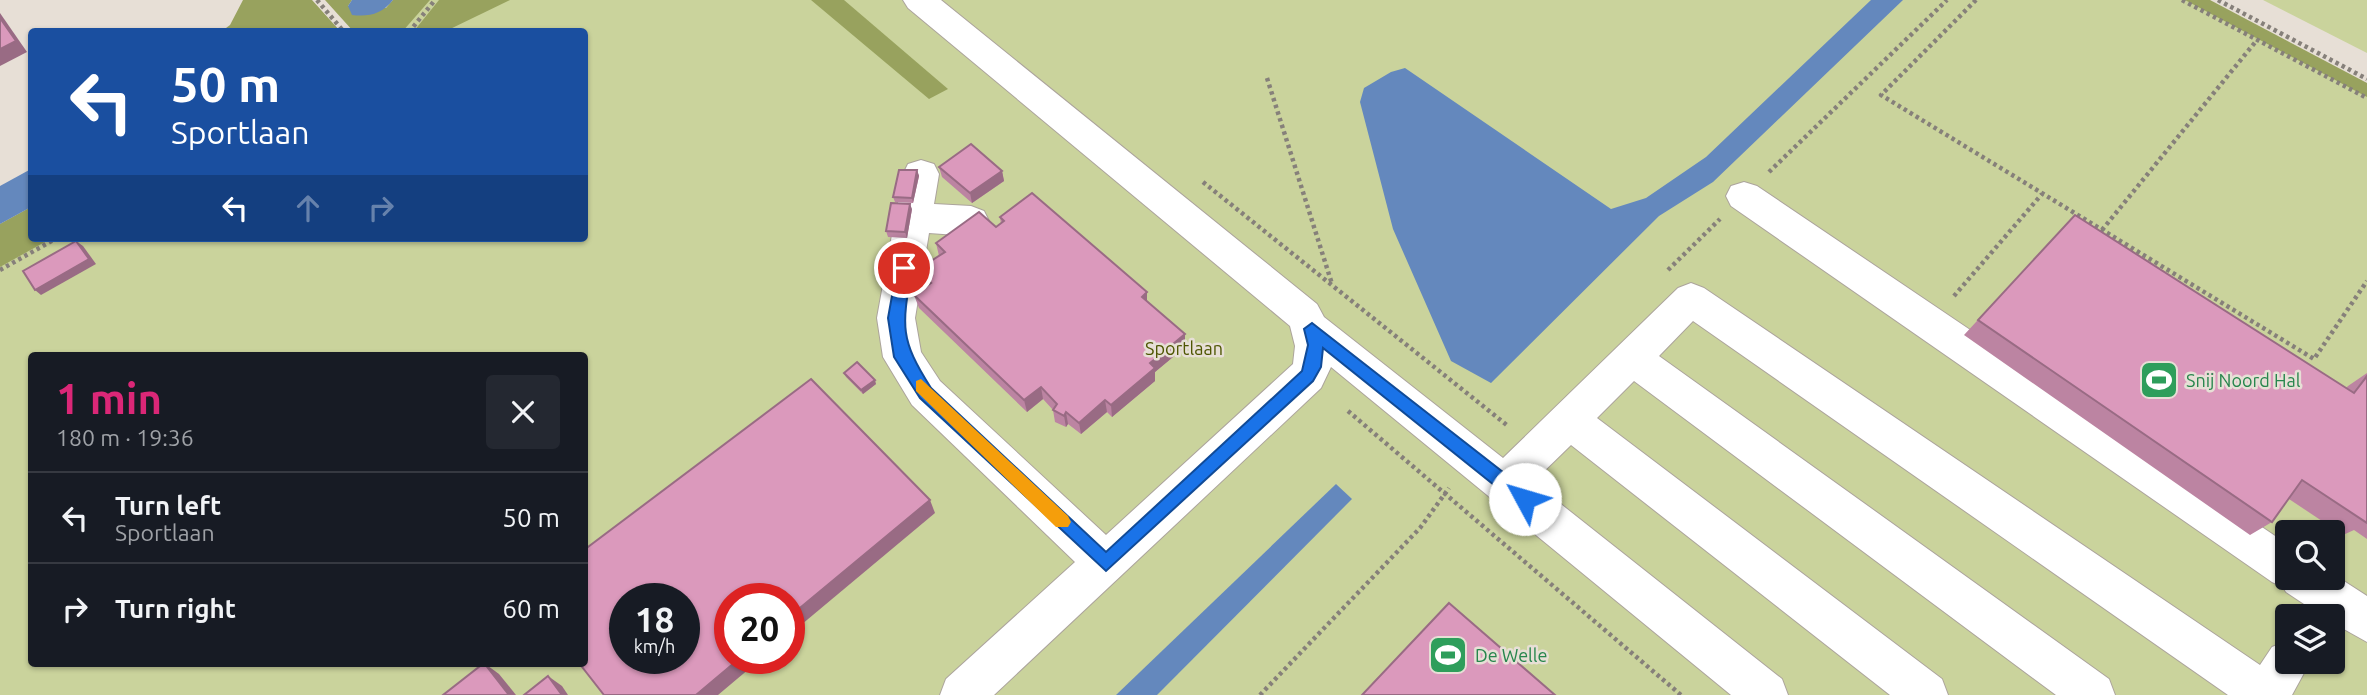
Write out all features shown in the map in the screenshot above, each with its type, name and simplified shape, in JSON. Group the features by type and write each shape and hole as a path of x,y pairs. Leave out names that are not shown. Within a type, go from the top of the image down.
{"street":[{"path":"919,0 1304,316 1312,329 1766,695"},
{"path":"921,174 896,318 902,357 926,393 1106,563"},
{"path":"1744,196 2275,560"},
{"path":"913,219 971,221"},
{"path":"1505,483 1691,299 2266,695 2280,674"},
{"path":"962,695 1307,376 1313,367 1315,345 1312,329"},
{"path":"1632,358 2093,695"},
{"path":"1569,420 1926,695"},
{"path":"2316,597 2367,621"}],"path":[{"path":"317,0 341,28"},
{"path":"412,28 435,0"},
{"path":"1744,196 1947,0"},
{"path":"1976,0 1881,95 2314,359 2367,281"},
{"path":"2182,0 2367,98"},
{"path":"2218,0 2367,79"},
{"path":"2102,230 2257,40"},
{"path":"1267,78 1332,285 1312,329"},
{"path":"1930,323 2042,194"},
{"path":"0,270 50,242"},
{"path":"1307,376 1681,695"},
{"path":"1260,695 1420,528 1444,492"}],"green space":[{"path":"243,0 312,0 337,28 226,28"},
{"path":"325,0 352,0 348,6 386,8 393,0 430,0 406,28 350,28"},
{"name":"Sportlaan","path":"393,0 2205,0 2367,87 2367,695 0,695 0,224 28,209 28,242 588,242 588,28 354,28 386,8"},
{"path":"439,0 510,0 452,28 416,28"},
{"path":"811,0 844,0 948,89 929,99"},
{"path":"2185,0 2210,0 2367,83 2367,97"},
{"path":"2263,0 2367,0 2367,53"},
{"path":"28,209 28,242 45,242 0,267 0,224"}],"water":[{"path":"352,0 393,0 380,11 358,16 352,15 348,6"},
{"path":"1871,0 1903,0 1713,182 1659,216 1491,383 1451,361 1393,229 1360,102 1364,88 1391,72 1405,68 1611,209 1646,198 1706,157"},
{"path":"28,171 28,209 0,224 0,186"},
{"path":"1336,484 1352,499 1157,695 1116,695"}],"building":[{"path":"0,18 16,41 0,49"},
{"path":"971,144 1002,171 970,193 939,167"},
{"path":"899,170 917,170 912,198 893,197"},
{"path":"1032,193 1147,292 1142,297 1185,334 1150,363 1155,368 1111,405 1105,400 1079,423 1066,412 1064,416 1053,410 1057,404 1041,387 1024,400 914,295 931,283 919,274 920,268 945,252 936,243 979,212 996,227 1004,221 1000,217"},
{"path":"891,203 910,204 905,232 886,231"},
{"name":"Snij Noord Hal","path":"2075,215 2354,393 2367,376 2367,523 2302,480 2272,522 1978,320"},
{"path":"74,242 89,259 35,290 23,271"},
{"path":"857,362 875,380 861,390 844,373"},
{"path":"811,379 930,500 805,604 805,583 714,583 714,674 721,674 696,695 604,695 582,667 588,667 588,547"},
{"name":"De Welle","path":"1449,603 1555,695 1362,695"},
{"path":"479,667 487,667 509,695 443,695"},
{"path":"548,676 562,695 524,695"}],"slow traffic":[{"path":"921,386 1062,522"}],"place":[{"name":"Snij Noord Hal","path":"2159,380"},
{"name":"De Welle","path":"1448,655"}],"route":[{"path":"904,268 896,318 902,357 926,393 1106,563 1307,376 1313,367 1315,345 1312,329 1525,499"}]}
